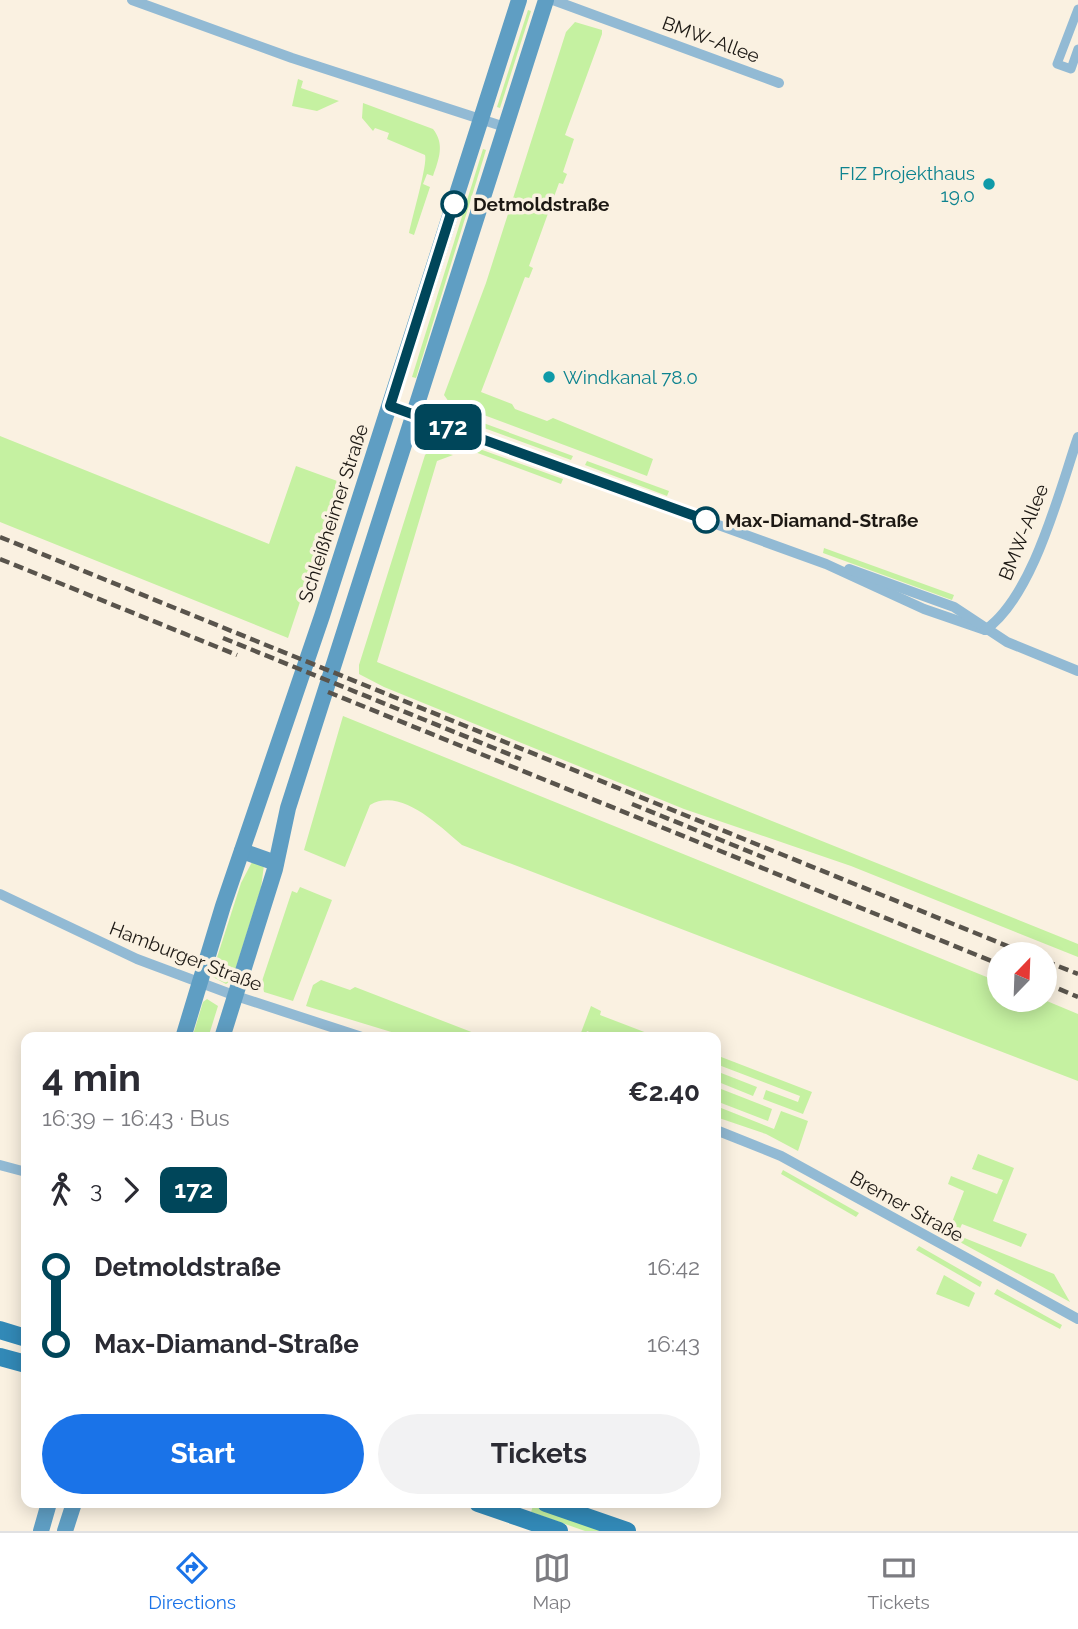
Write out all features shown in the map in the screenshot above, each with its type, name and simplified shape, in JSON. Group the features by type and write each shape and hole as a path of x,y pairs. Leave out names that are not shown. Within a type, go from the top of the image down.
{"main road":[{"name":"Schleißheimer Straße","path":"185,1032 390,406 519,0"},
{"path":"224,1032 276,863 288,808 508,128 546,0"},
{"path":"243,851 276,863"},
{"path":"0,1330 21,1336"},
{"path":"0,1357 21,1363"},
{"path":"41,1531 48,1508"},
{"path":"65,1531 72,1508"},
{"path":"560,1508 627,1531"},
{"path":"523,1510 559,1531"}],"street":[{"path":"132,0 292,58 508,128"},
{"name":"BMW-Allee","path":"553,0 779,83"},
{"path":"1078,9 1057,64 1071,69 1078,50"},
{"path":"390,406 826,564 867,573 954,607 985,630 1007,642 1078,671"},
{"name":"BMW-Allee","path":"985,630 1000,620 1020,591 1078,438"},
{"name":"Hamburger Straße","path":"0,894 89,938 200,983 347,1032"},
{"name":"Bremer Straße","path":"721,1132 781,1156 1078,1319"},
{"path":"0,1165 21,1171"}],"green space":[{"path":"528,10 531,11 500,108 497,107"},
{"path":"575,22 602,30 602,34 565,135 574,139 563,172 567,174 563,184 559,183 529,266 533,268 529,278 525,277 481,392 512,404 515,409 547,421 553,418 653,459 647,476 449,402 444,395 486,283 566,32"},
{"path":"298,79 303,81 301,88 339,101 317,111 292,106"},
{"path":"363,103 433,129 439,140 439,158 433,176 427,174 423,184 430,187 414,235 409,233 425,155 387,139 389,133 375,128 373,131 362,118"},
{"path":"483,149 486,150 416,378 412,377"},
{"path":"445,409 573,456 571,460 443,413"},
{"path":"441,435 563,479 561,484 437,438"},
{"path":"0,436 269,544 296,466 340,482 288,638 0,522"},
{"path":"430,450 453,455 437,461 377,662 1078,944 1078,957 1057,949 1057,942 1041,942 851,866 684,809 384,687 359,674 359,665 425,455"},
{"path":"587,461 669,491 667,496 585,465"},
{"path":"824,548 954,595 952,600 823,553"},
{"path":"343,716 987,977 987,1012 1057,1012 1057,1005 1078,1014 1078,1081 462,845 419,811 394,801 370,805 345,867 304,850"},
{"path":"252,862 264,865 261,888 232,980 226,984 211,976 241,883"},
{"path":"300,887 332,900 293,1001 264,992 262,981 292,891 297,893"},
{"path":"321,980 350,990 355,987 471,1032 391,1032 306,1006 313,985"},
{"path":"207,999 218,1006 210,1032 194,1032 203,1002"},
{"path":"591,1006 601,1011 600,1015 644,1032 587,1031 581,1032"},
{"path":"721,1057 812,1092 803,1114 763,1099 766,1090 798,1102 800,1096 721,1066"},
{"path":"721,1073 757,1087 753,1096 721,1083"},
{"path":"721,1089 772,1109 768,1121 721,1103"},
{"path":"721,1108 774,1129 781,1111 808,1121 798,1151 766,1134 721,1119"},
{"path":"978,1154 1014,1168 993,1221 1027,1234 1021,1247 962,1224 957,1235 1054,1274 1070,1302 947,1235 964,1191 948,1184 951,1176 997,1194 1003,1180 972,1169"},
{"path":"783,1170 859,1213 856,1217 781,1174"},
{"path":"919,1246 982,1282 980,1287 916,1250"},
{"path":"944,1275 975,1293 969,1307 936,1294"},
{"path":"997,1289 1062,1325 1060,1329 994,1294"},
{"path":"532,1508 539,1508 604,1531 585,1531 531,1512"}],"railway":[{"path":"0,537 997,942"},
{"path":"0,559 237,655"},
{"path":"223,638 521,759"},
{"path":"328,692 987,959"},
{"path":"632,804 765,858"},
{"path":"1057,966 1078,974"},
{"path":"1057,988 1078,997"}],"bus line":[{"name":"172","path":"454,204 390,406 706,520"}],"place":[{"name":"FIZ Projekthaus 19.0","path":"989,184"},
{"name":"Detmoldstraße","path":"454,204"},
{"name":"Windkanal 78.0","path":"549,377"},
{"name":"Max-Diamand-Straße","path":"706,520"}]}
